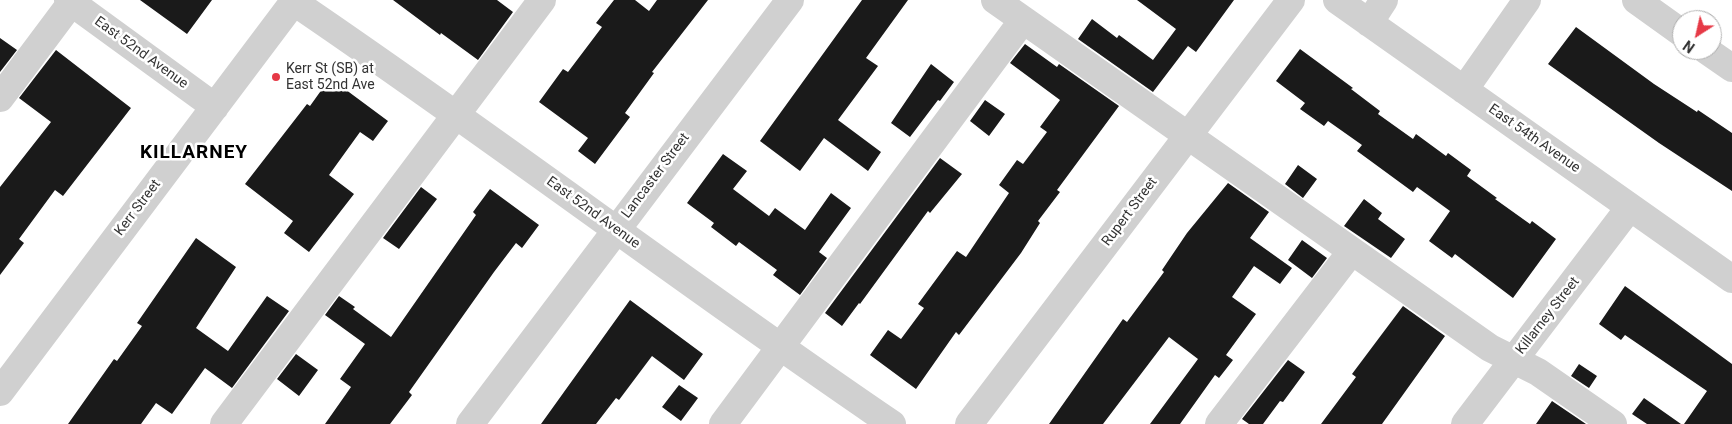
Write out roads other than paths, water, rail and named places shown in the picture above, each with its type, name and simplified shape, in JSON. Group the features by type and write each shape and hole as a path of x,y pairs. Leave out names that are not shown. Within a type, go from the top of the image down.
{"street":[{"path":"224,424 542,0"},
{"name":"Lancaster Street","path":"470,424 790,0"},
{"path":"995,0 1490,348 1538,372 1613,424"},
{"name":"Rupert Street","path":"969,424 1292,0"},
{"name":"East 54th Avenue","path":"1337,0 1732,278"},
{"path":"1369,23 1384,0"},
{"path":"1464,90 1527,0"},
{"path":"1636,0 1672,26"},
{"path":"0,98 69,1"},
{"name":"East 52nd Avenue","path":"69,1 215,107"},
{"name":"East 52nd Avenue","path":"295,1 456,114 780,348 892,424"},
{"name":"Kerr Street","path":"2,385 295,1"},
{"path":"723,424 1023,20"},
{"path":"1720,60 1732,68"},
{"name":"Killarney Street","path":"1465,424 1630,207"},
{"path":"1219,424 1351,252"}],"place":[{"name":"Kerr St (SB) at East 52nd Ave","path":"276,77"}],"district":[{"name":"KILLARNEY","path":"194,153"}]}
